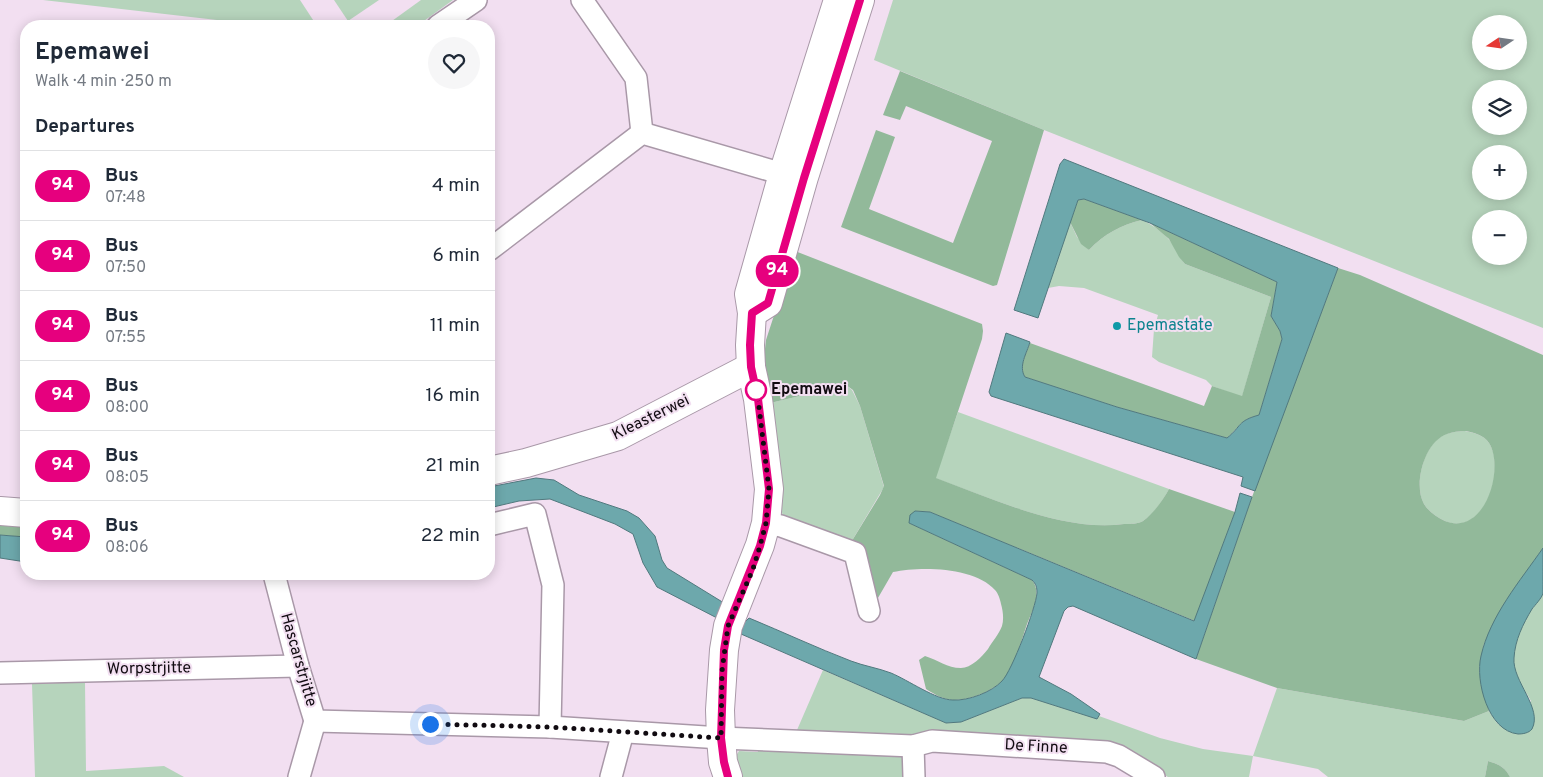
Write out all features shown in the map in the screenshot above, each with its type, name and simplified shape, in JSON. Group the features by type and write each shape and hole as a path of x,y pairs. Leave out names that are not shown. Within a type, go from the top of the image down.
{"street":[{"path":"447,20 476,0"},
{"path":"582,0 636,78 642,133"},
{"path":"728,777 721,738 722,671 728,626 753,569 760,546 766,523 769,489 758,399 751,367 752,313 749,294 783,174 838,0"},
{"path":"752,313 768,303 804,178 860,0"},
{"path":"642,133 783,174"},
{"path":"495,245 642,133"},
{"name":"Kleasterwei","path":"495,470 526,463 618,436 751,367"},
{"path":"0,511 20,513"},
{"path":"495,524 535,514 553,585 550,727"},
{"path":"766,523 782,526 855,553 869,611"},
{"name":"Hascarstrjitte","path":"278,580 298,666 315,721 550,727 721,738"},
{"name":"Worpstrjitte","path":"0,673 298,666"},
{"path":"299,777 315,721"},
{"path":"610,777 623,732"},
{"name":"De Finne","path":"721,738 913,746 932,741 1107,752 1119,756 1154,777"},
{"path":"913,746 914,777"}],"shaded area":[{"path":"43,0 300,0 313,20 218,20"},
{"path":"334,0 379,0 349,20 347,20"},
{"path":"421,0 453,0 425,20 393,20"},
{"path":"893,0 1543,0 1543,328 1044,130 874,60"},
{"path":"900,71 1044,130 997,285 993,286 841,227 876,130 895,137 869,209 953,243 992,141 906,106 900,120 883,115"},
{"path":"1064,159 1338,268 1255,491 1241,486 1243,477 991,396 989,392 1006,333 1030,342 1022,368 1025,377 1117,407 1227,438 1243,422 1259,415 1282,339 1280,331 1271,316 1277,282 1150,223 1084,199 1078,200 1038,318 1014,310 1060,164"},
{"path":"1084,199 1142,220 1113,231 1089,250 1081,244 1070,222 1078,200"},
{"path":"1142,220 1168,239 1185,264 1271,297 1242,397 1212,386 1206,380 1159,362 1152,357 1154,329 1158,315 1084,288 1059,286 1048,288 1070,222 1077,237 1089,250 1113,231"},
{"path":"1150,223 1277,282 1271,316 1280,331 1282,339 1259,415 1244,421 1227,438 1117,407 1025,377 1023,373 1023,360 1030,343 1204,406 1212,386 1242,396 1271,297 1185,264 1169,239"},
{"path":"795,251 982,324 982,339 936,478 1028,512 1077,523 1100,525 1141,522 1161,502 1169,489 1235,512 1195,621 930,512 915,511 909,523 1032,580 1036,591 1035,603 1016,657 1004,679 992,689 977,696 954,700 943,698 926,689 919,660 925,656 956,668 965,668 976,662 988,649 1002,626 1003,615 1000,600 995,590 986,582 975,577 947,570 905,570 893,572 871,610 850,544 884,486 860,406 853,390 846,385 766,404 763,366 766,340"},
{"path":"1338,268 1360,275 1543,355 1543,548 1501,610 1484,644 1479,670 1489,711 1464,721 1277,688 1196,659 1252,497","holes":["1453,432 1469,432 1482,436 1489,443 1493,454 1493,483 1481,510 1471,519 1459,523 1445,521 1433,514 1424,504 1421,496 1420,476 1427,455 1439,439"]},
{"path":"846,385 852,390 860,406 884,487 850,544 783,519 766,404"},
{"path":"958,412 1169,489 1151,515 1143,521 1134,524 1100,525 1077,523 1028,512 1004,504 935,478"},
{"path":"1465,431 1479,435 1487,440 1494,454 1495,468 1488,498 1481,510 1471,520 1459,524 1445,521 1426,507 1421,496 1420,476 1426,455 1438,439 1448,433"},
{"path":"536,478 554,480 579,495 627,511 639,518 655,536 662,560 667,568 724,603 719,619 657,587 643,563 633,534 615,524 550,499 519,501 495,507 495,486"},
{"path":"1240,493 1252,497 1196,659 1073,606 1068,607 1064,611 1039,677 1071,694 1100,714 1097,719 1031,698 1022,698 961,722 946,723 741,634 743,624 749,618 851,661 891,673 939,697 959,700 972,697 992,689 1006,675 1033,611 1037,593 1036,586 1032,580 909,523 910,515 915,511 930,512 1194,621 1235,512"},
{"path":"0,518 20,521 20,537 0,535"},
{"path":"0,535 20,537 20,561 0,558"},
{"path":"1543,548 1543,593 1523,626 1516,645 1514,658 1518,676 1534,712 1534,721 1531,730 1518,734 1508,731 1499,724 1486,703 1480,678 1481,656 1485,641 1499,613"},
{"path":"1543,594 1543,777 1510,777 1501,766 1488,761 1485,777 1328,777 1318,769 1253,756 1277,688 1464,721 1489,711 1497,723 1510,732 1531,701 1515,672 1513,652 1515,643 1522,625"},
{"path":"823,670 946,723 961,722 1022,698 1031,698 1097,719 1099,716 1160,738 1203,749 1253,756 1249,777 1168,777 1110,742 797,730"},
{"path":"85,682 86,771 164,766 184,777 35,777 32,684"},
{"path":"757,748 902,756 906,777 743,777 736,756 739,751 758,752"},
{"path":"1488,761 1501,766 1510,777 1485,777"}],"bus line":[{"name":"94","path":"728,777 721,738 720,710 724,650 728,626 753,569 760,546 766,523 769,489 758,399 751,367 752,313 768,303 790,224 860,0"}],"place":[{"name":"Epemastate","path":"1117,326"},
{"name":"Epemawei","path":"756,390"}],"route":[{"path":"430,724 550,727 721,738 722,671 728,626 753,569 766,523 769,489 755,383 756,390"}]}
